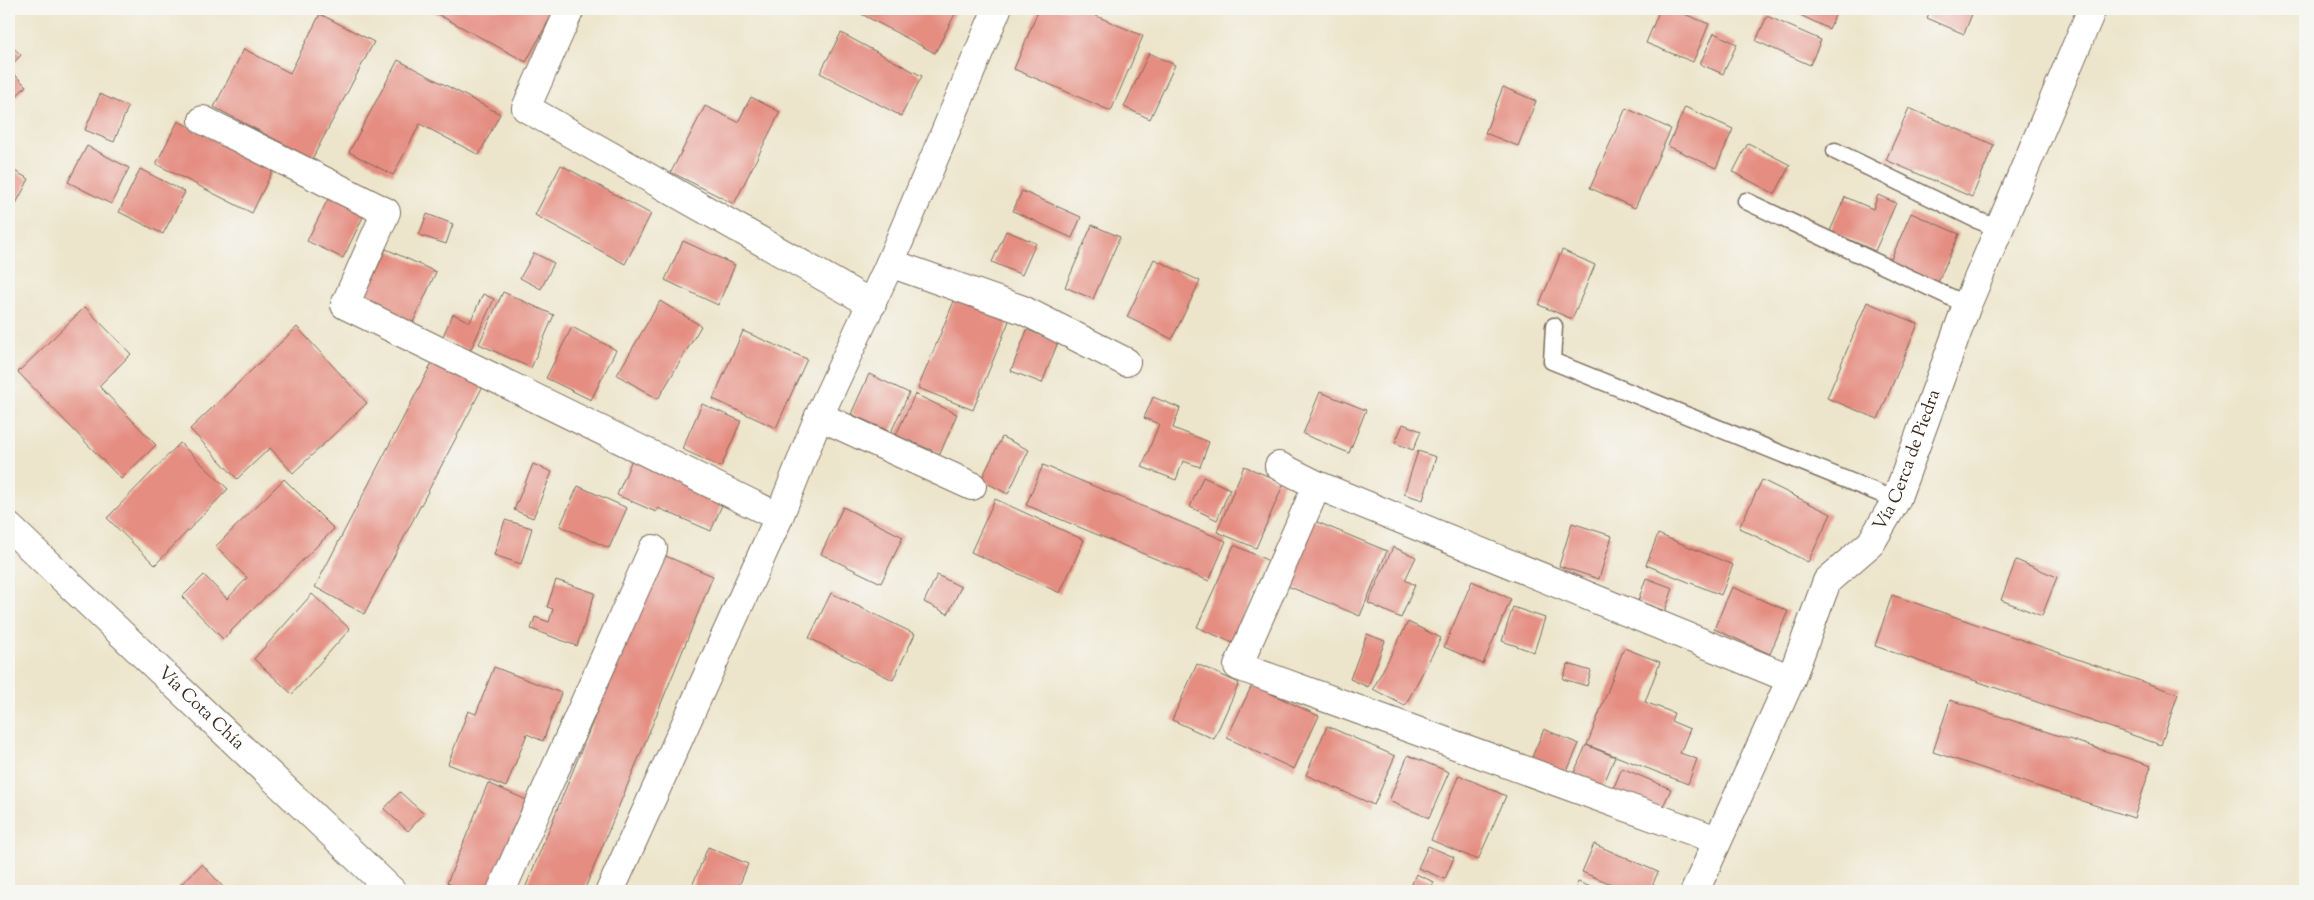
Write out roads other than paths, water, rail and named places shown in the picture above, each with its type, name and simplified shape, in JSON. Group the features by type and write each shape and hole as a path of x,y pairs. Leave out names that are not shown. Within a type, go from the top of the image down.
{"street":[{"path":"570,9 526,108 872,304"},
{"path":"610,891 779,517 819,416 890,263 997,9"},
{"name":"Vía Cerca de Piedra","path":"1695,891 1791,679 1827,581 1871,543 1896,500 1967,305 2092,9"},
{"path":"203,120 386,212 345,305 779,517"},
{"path":"890,263 1023,310 1126,362"},
{"path":"819,416 972,486"},
{"path":"1279,466 1317,485 1791,679"},
{"path":"1317,485 1238,666 1717,840"},
{"name":"Vía Cota Chía","path":"9,527 392,891"},
{"path":"501,891 653,549"}],"lane":[{"path":"1835,151 1977,220 2000,229"},
{"path":"1746,200 1967,305"},
{"path":"1554,326 1552,361 1896,500"}]}
